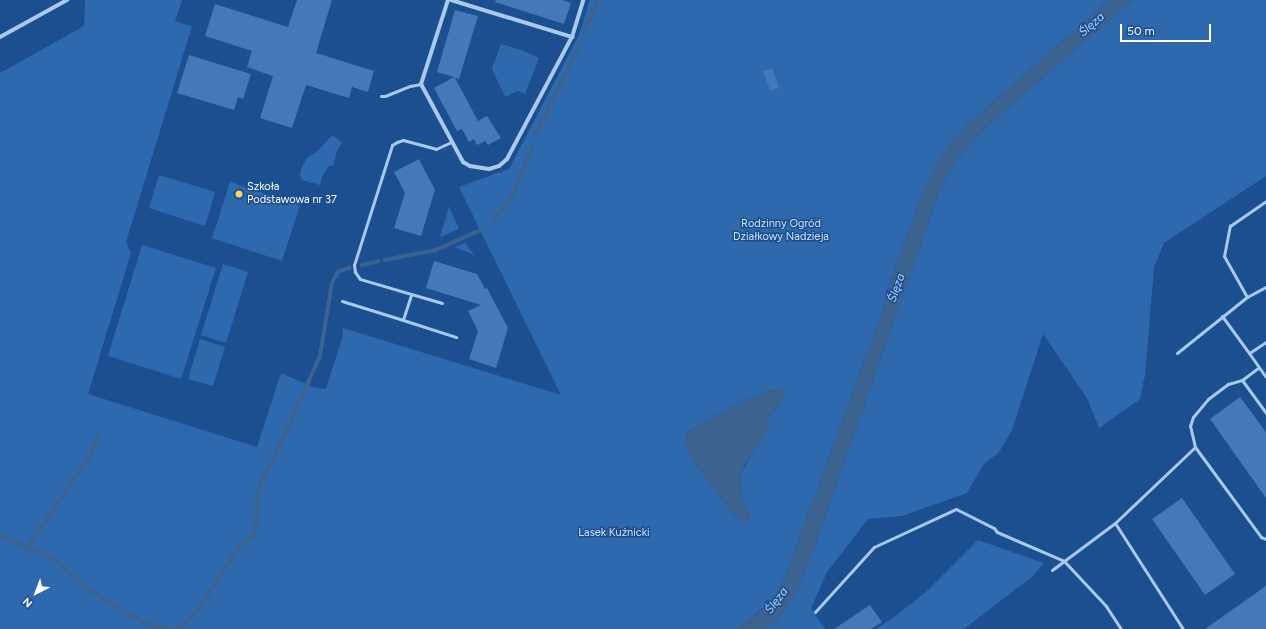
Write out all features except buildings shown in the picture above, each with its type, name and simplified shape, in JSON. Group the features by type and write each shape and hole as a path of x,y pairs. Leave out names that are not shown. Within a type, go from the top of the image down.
{"street":[{"path":"0,37 67,0"},
{"path":"448,0 421,84 463,162 470,166 489,169 500,166 507,159 572,37 584,0"},
{"path":"451,0 572,37"}],"lane":[{"path":"381,96 385,96 410,86 421,84"},
{"path":"442,303 360,279 355,272 354,264 392,145 403,140 436,149 451,142"},
{"path":"1247,296 1224,256 1230,226 1266,201"},
{"path":"1176,353 1247,296 1266,286"},
{"path":"403,320 411,295"},
{"path":"342,301 456,337"},
{"path":"1222,316 1266,377"},
{"path":"1250,353 1266,342"},
{"path":"1259,367 1242,380 1228,384 1208,399 1196,413 1190,426 1195,448 1262,537 1266,539"},
{"path":"1242,380 1266,413"},
{"path":"1052,570 1115,523 1195,448"},
{"path":"815,612 874,547 956,509 994,528 997,532 1064,561 1106,606 1121,629"},
{"path":"1115,523 1183,629"}],"green space":[{"path":"85,0 182,0 175,21 192,26 126,242 131,253 88,394 257,447 281,373 316,388 326,389 343,335 343,328 561,395 459,187 509,169 579,35 590,0 1109,0 968,124 950,143 920,199 889,285 881,315 783,582 770,602 736,629 0,629 0,73 84,26","holes":["772,390 783,401 769,416 769,424 741,473 740,481 743,502 750,516 734,515 695,463 687,433 696,426 746,400"]},
{"path":"1133,0 1266,0 1266,176 1164,243 1154,267 1145,375 1140,399 1099,428 1087,398 1043,334 1012,430 999,452 983,465 967,493 902,516 868,519 827,572 811,608 825,629 766,629 783,613 796,593 813,552 939,192 959,157 986,127"},
{"path":"501,44 521,50 539,58 525,94 518,91 505,97 492,69"},
{"path":"331,136 337,138 342,143 337,151 333,166 329,166 322,176 320,185 302,180 300,176 301,169 307,158 319,150"},
{"path":"159,175 215,192 205,226 149,208"},
{"path":"230,182 300,205 282,261 212,238"},
{"path":"449,206 459,229 440,237"},
{"path":"466,243 467,245 474,255 455,247"},
{"path":"142,245 216,268 181,379 108,356"},
{"path":"223,264 248,272 226,343 201,335"},
{"path":"200,339 225,347 213,386 188,379"},
{"path":"978,540 1044,563 1033,576 964,629 876,629 926,592"}],"water":[{"name":"Ślęza","path":"1109,0 1133,0 986,127 959,157 939,192 813,552 796,593 783,613 766,629 736,629 770,602 783,582 881,315 889,285 920,199 934,167 950,143 968,124"},
{"path":"778,388 783,391 783,401 769,416 769,424 764,438 745,464 741,473 740,481 743,502 750,516 748,520 744,522 734,515 695,463 685,445 687,433 696,426 746,400"}],"waterway":[{"path":"584,33 599,0"},
{"path":"535,136 580,44"},
{"path":"493,221 512,197 532,147"},
{"path":"385,260 436,250 481,230"},
{"path":"362,265 379,261"},
{"path":"174,629 182,627 192,617 210,592 240,544 253,536 257,521 257,497 262,480 272,463 320,356 332,283 338,272 349,268"},
{"path":"28,546 90,456 98,436"},
{"path":"0,535 56,560 90,590 118,608"},
{"path":"122,610 152,626 169,629"}],"place":[{"name":"Szkoła Podstawowa nr 37","path":"239,194"}],"park label":[{"name":"Rodzinny Ogród Działkowy Nadzieja","path":"781,231"},
{"name":"Lasek Kuźnicki","path":"614,533"}]}
